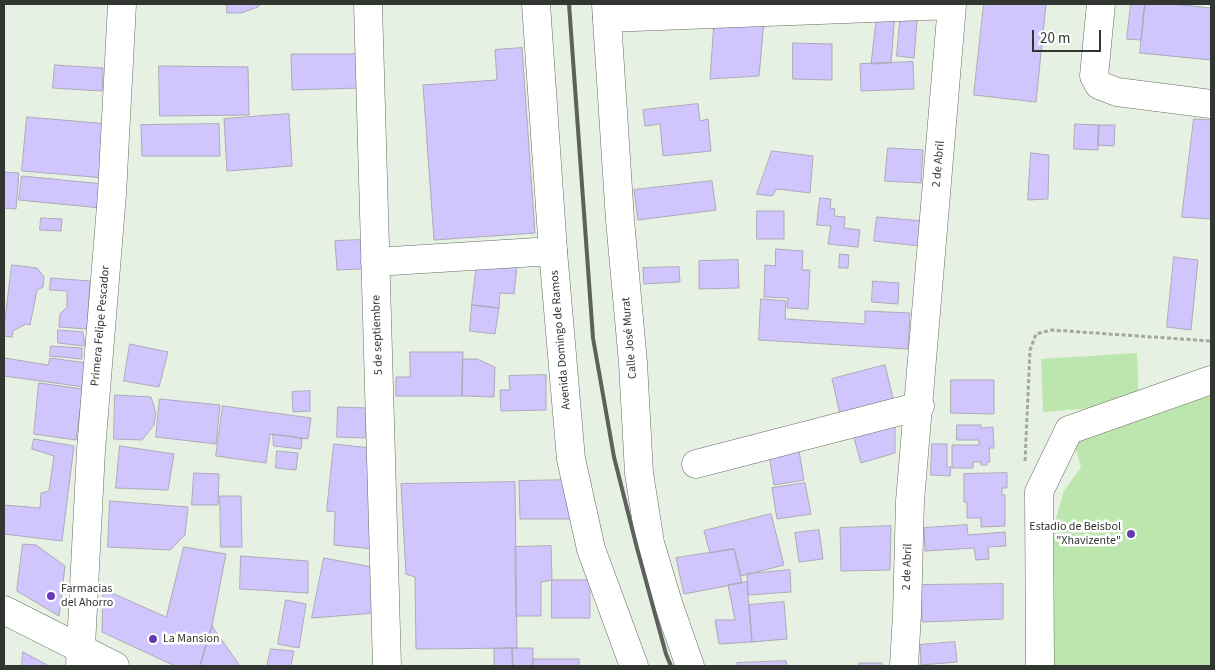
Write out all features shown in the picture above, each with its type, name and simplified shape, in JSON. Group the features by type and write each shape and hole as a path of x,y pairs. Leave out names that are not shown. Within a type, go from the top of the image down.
{"street":[{"name":"Primera Felipe Pescador","path":"80,657 91,450 112,194 122,4"},
{"name":"5 de septiembre","path":"368,4 387,666"},
{"name":"Avenida Domingo de Ramos","path":"536,4 553,251 571,459 591,549 634,666"},
{"path":"1101,4 1094,76 1099,85 1116,92 1211,104"},
{"name":"2 de Abril","path":"606,11 952,6 920,406 910,501 904,666"},
{"name":"Calle José Murat","path":"606,11 620,220 633,363 639,473 650,543 690,666"},
{"path":"376,262 553,251"},
{"path":"1040,666 1039,492 1069,430 1211,380"},
{"path":"696,464 920,406"},
{"path":"4,610 80,657 115,666"}],"green space":[{"path":"1137,353 1139,404 1043,412 1041,359"},
{"name":"Estadio de Beisbol \"Xhavizente\"","path":"1211,393 1211,666 1049,666 1039,577 1064,491 1081,467 1072,436"}],"building":[{"path":"227,4 260,4 258,7 241,13 227,13"},
{"path":"984,4 1046,4 1036,102 974,95"},
{"path":"1131,4 1145,4 1141,40 1127,39"},
{"path":"1145,4 1173,4 1211,8 1211,60 1140,53"},
{"path":"895,12 891,63 871,64 877,13"},
{"path":"900,20 917,21 914,58 897,56"},
{"path":"764,21 759,76 710,79 714,22"},
{"path":"793,43 832,44 832,80 793,79"},
{"path":"522,48 535,233 434,240 423,85 497,80 495,50"},
{"path":"358,53 359,88 292,90 291,54"},
{"path":"913,62 914,89 861,91 860,64"},
{"path":"55,65 103,68 102,91 53,88"},
{"path":"159,66 248,67 249,115 160,116"},
{"path":"698,104 700,121 708,119 711,151 663,156 660,124 645,126 643,110"},
{"path":"289,114 292,166 227,171 224,119"},
{"path":"27,117 109,124 105,178 22,171"},
{"path":"1194,119 1211,120 1211,219 1182,217"},
{"path":"219,124 220,156 142,156 141,125"},
{"path":"1075,124 1099,125 1098,150 1074,149"},
{"path":"1099,125 1115,125 1114,146 1098,145"},
{"path":"888,148 923,150 921,183 885,181"},
{"path":"772,151 813,156 810,193 777,189 772,196 757,194"},
{"path":"1031,153 1049,155 1048,199 1028,200"},
{"path":"4,172 19,173 16,209 4,208"},
{"path":"22,176 103,184 101,208 19,200"},
{"path":"712,181 716,210 638,220 634,190"},
{"path":"820,198 831,199 830,208 835,209 834,216 845,217 844,228 860,230 858,247 828,244 831,226 817,225"},
{"path":"757,211 784,211 784,239 757,239"},
{"path":"877,217 923,221 920,246 874,241"},
{"path":"41,218 62,219 61,231 40,230"},
{"path":"361,240 362,269 337,270 335,241"},
{"path":"776,249 803,251 802,270 810,270 808,309 787,308 788,298 764,297 765,265 775,266"},
{"path":"840,254 849,255 848,268 839,268"},
{"path":"1174,257 1198,260 1191,330 1167,327"},
{"path":"738,260 739,288 699,289 699,261"},
{"path":"477,262 517,266 514,294 500,293 499,308 472,305"},
{"path":"12,265 37,268 44,277 43,287 37,290 30,325 26,324 13,331 12,337 4,336 4,328"},
{"path":"679,267 680,282 644,284 643,268"},
{"path":"51,278 90,281 87,329 59,327 60,314 67,307 67,291 50,290"},
{"path":"873,281 899,283 898,304 872,302"},
{"path":"761,299 786,301 785,319 865,324 865,311 910,313 908,349 759,340"},
{"path":"472,305 499,308 495,334 470,331"},
{"path":"58,330 83,332 85,346 58,343"},
{"path":"130,344 168,352 159,387 124,381"},
{"path":"51,346 82,348 82,359 50,356"},
{"path":"410,352 463,352 462,396 396,396 396,377 410,377"},
{"path":"4,358 48,365 50,358 87,363 84,387 4,376"},
{"path":"463,359 477,359 495,367 494,397 462,396"},
{"path":"885,365 894,402 840,414 832,379"},
{"path":"546,375 546,410 501,411 500,390 510,390 509,376"},
{"path":"951,380 994,380 994,414 951,413"},
{"path":"39,383 83,389 76,440 34,434"},
{"path":"310,391 310,411 293,412 292,392"},
{"path":"115,395 151,397 156,413 154,425 142,440 114,439"},
{"path":"160,399 220,405 216,444 156,437"},
{"path":"223,406 311,418 308,439 270,434 266,463 216,456"},
{"path":"338,407 366,408 366,438 337,437"},
{"path":"895,421 895,453 861,463 852,431"},
{"path":"957,425 981,425 981,428 993,427 994,448 989,448 990,462 987,462 987,465 981,465 981,462 973,462 973,468 952,468 952,445 979,445 979,440 957,440"},
{"path":"273,434 302,438 301,449 274,446"},
{"path":"34,439 74,446 62,541 4,534 4,505 40,508 41,493 49,491 54,456 32,449"},
{"path":"334,444 370,448 373,549 334,545 335,512 327,511"},
{"path":"932,444 947,444 947,467 951,467 950,476 931,475"},
{"path":"120,446 174,454 168,490 116,488"},
{"path":"277,451 298,453 296,470 276,468"},
{"path":"799,451 804,480 774,485 769,456"},
{"path":"194,473 219,474 218,505 192,505"},
{"path":"1007,473 1007,488 1002,488 1002,495 1005,495 1005,526 981,527 981,518 967,518 967,502 964,502 964,474"},
{"path":"573,480 574,519 520,519 519,481"},
{"path":"515,482 517,648 416,649 415,577 406,574 401,484"},
{"path":"805,483 811,514 777,519 772,488"},
{"path":"220,496 241,496 242,547 221,547"},
{"path":"110,501 188,507 185,535 170,550 108,547"},
{"path":"771,514 784,565 741,576 734,549 710,553 704,531"},
{"path":"967,525 968,535 1005,532 1006,546 988,547 989,559 976,560 974,548 925,551 924,528"},
{"path":"891,526 890,570 841,571 840,528"},
{"path":"819,530 823,559 799,562 795,533"},
{"path":"23,544 36,545 65,566 59,616 17,591"},
{"path":"551,546 552,580 541,582 541,616 516,616 515,547"},
{"path":"184,547 226,554 212,626 200,666 175,666 102,632 103,594 114,594 166,617"},
{"path":"734,549 742,583 684,594 676,558"},
{"path":"241,556 308,561 308,593 240,589"},
{"path":"324,558 372,567 375,613 312,618"},
{"path":"790,570 791,592 748,595 747,574"},
{"path":"552,580 590,580 590,618 552,618"},
{"path":"747,582 752,642 719,644 715,620 735,620 728,585"},
{"path":"1003,584 1003,619 922,622 921,585"},
{"path":"286,600 306,604 299,648 278,644"},
{"path":"784,602 787,639 752,642 749,605"},
{"path":"212,626 240,666 200,666"},
{"path":"955,642 957,662 921,665 920,645"},
{"path":"512,648 533,648 533,666 513,666"},
{"path":"512,648 513,666 494,666 494,649"},
{"path":"271,649 294,651 291,666 267,666"},
{"path":"23,652 49,666 22,666"},
{"path":"533,659 579,659 579,666 533,666"},
{"path":"786,661 787,666 737,666 737,663"},
{"path":"859,663 882,663 882,666 859,666"}],"railway":[{"path":"569,4 593,338 614,457 637,548 671,666"}],"place":[{"name":"Estadio de Beisbol \"Xhavizente\"","path":"1131,534"},
{"name":"Farmacias del Ahorro","path":"51,596"},
{"name":"La Mansion","path":"153,639"}]}
